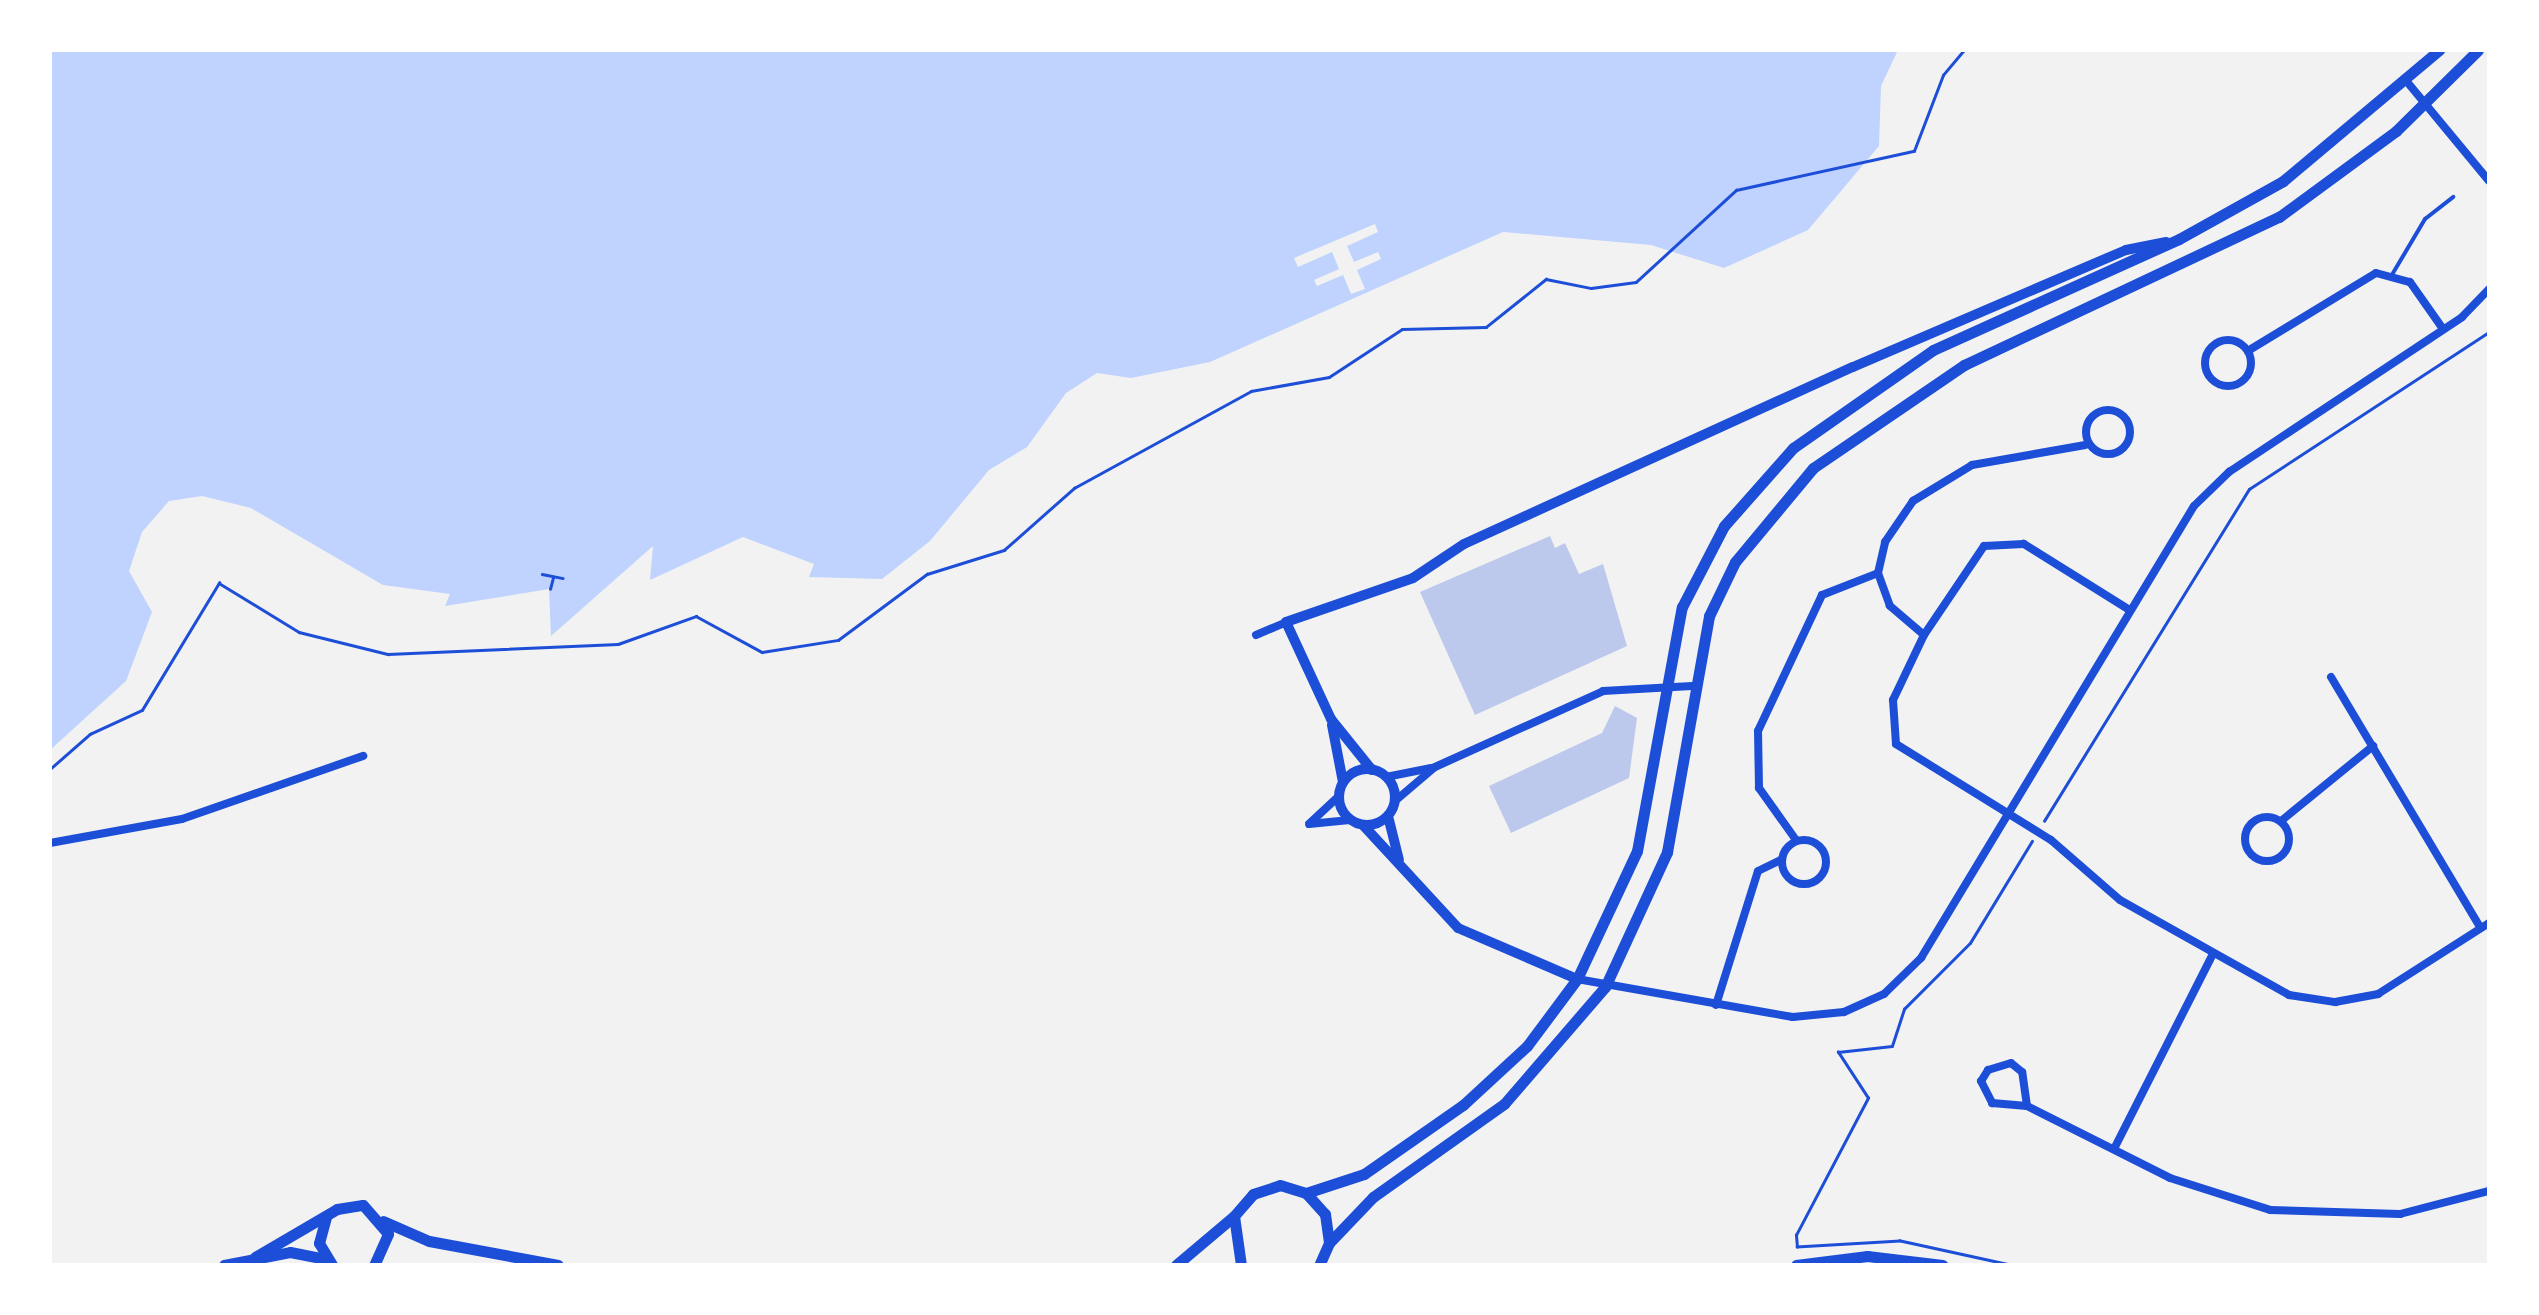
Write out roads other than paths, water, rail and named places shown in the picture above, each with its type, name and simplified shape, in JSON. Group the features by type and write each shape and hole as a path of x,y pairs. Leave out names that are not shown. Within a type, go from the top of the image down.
{"main road":[{"path":"1176,1265 1266,1187 1306,1193 1364,1174 1463,1105 1527,1046 1576,979 1636,852 1664,685 1700,566 1793,448 1934,350 2179,239 2283,180 2408,82 2439,50"},
{"path":"1319,1265 1328,1245 1374,1197 1504,1104 1605,987 1668,852 1692,686 1709,616 1736,562 1791,492 1860,428 1964,365 2279,216 2427,106 2478,50"},
{"path":"1306,1193 1325,1214 1328,1265"},
{"path":"224,1265 256,1257 326,1217 362,1205 384,1221 428,1241 558,1265"},
{"path":"1234,1216 1240,1265"},
{"path":"256,1257 329,1262 326,1217"},
{"path":"374,1265 387,1247 384,1221"},
{"path":"1796,1265 1866,1256 1942,1265"}],"street":[{"path":"2408,82 2489,181"},
{"path":"1256,635 1413,578 1464,544 1607,477 2126,250 2179,239"},
{"path":"2251,349 2212,346 2208,376 2236,386 2251,349 2367,275 2394,273 2416,287 2444,328"},
{"path":"1286,622 1330,720 1344,783 1339,796 1309,824 1350,820 1364,825 1458,928 1576,979 1605,987 1810,1017 1884,994 1921,958 2128,609 2220,480 2444,328 2489,289"},
{"path":"1924,634 1896,614 1878,573 1892,528 1942,479 2084,445 2111,454 2129,441 2130,426 2108,409 2089,422 2084,445"},
{"path":"2128,609 2024,544 2000,541 1970,558 1924,634 1891,706 1892,737 2038,832 2106,890 2212,956 2288,995 2358,1000 2394,987 2484,925 2332,677"},
{"path":"1781,860 1794,882 1819,878 1824,853 1796,840 1759,788 1758,731 1822,594 1878,573"},
{"path":"1386,778 1435,767 1603,691 1692,686"},
{"path":"1330,720 1372,770 1386,778 1394,800"},
{"path":"2281,821 2287,850 2257,859 2246,847 2250,824 2281,821 2372,746"},
{"path":"50,843 182,819 363,756"},
{"path":"1400,866 1388,816 1394,800 1435,767"},
{"path":"1344,783 1372,770"},
{"path":"1339,796 1350,820"},
{"path":"1364,825 1388,816"},
{"path":"1716,1005 1758,872 1781,860 1796,840"},
{"path":"2116,1147 2212,956"},
{"path":"2027,1106 2022,1072 2011,1063 1988,1070 1982,1093 1992,1103 2027,1106 2193,1188 2295,1214 2400,1214 2489,1191"}],"lane":[{"path":"2394,273 2425,219 2453,197"}],"water":[{"path":"50,50 1898,50 1881,86 1879,146 1808,230 1724,268 1651,245 1503,232 1210,362 1131,378 1097,373 1066,393 1027,447 989,470 930,541 882,579 809,577 814,564 743,537 650,580 653,546 551,636 549,589 445,606 450,594 383,585 251,508 202,496 169,501 142,532 129,571 152,612 126,681 50,750"}]}
